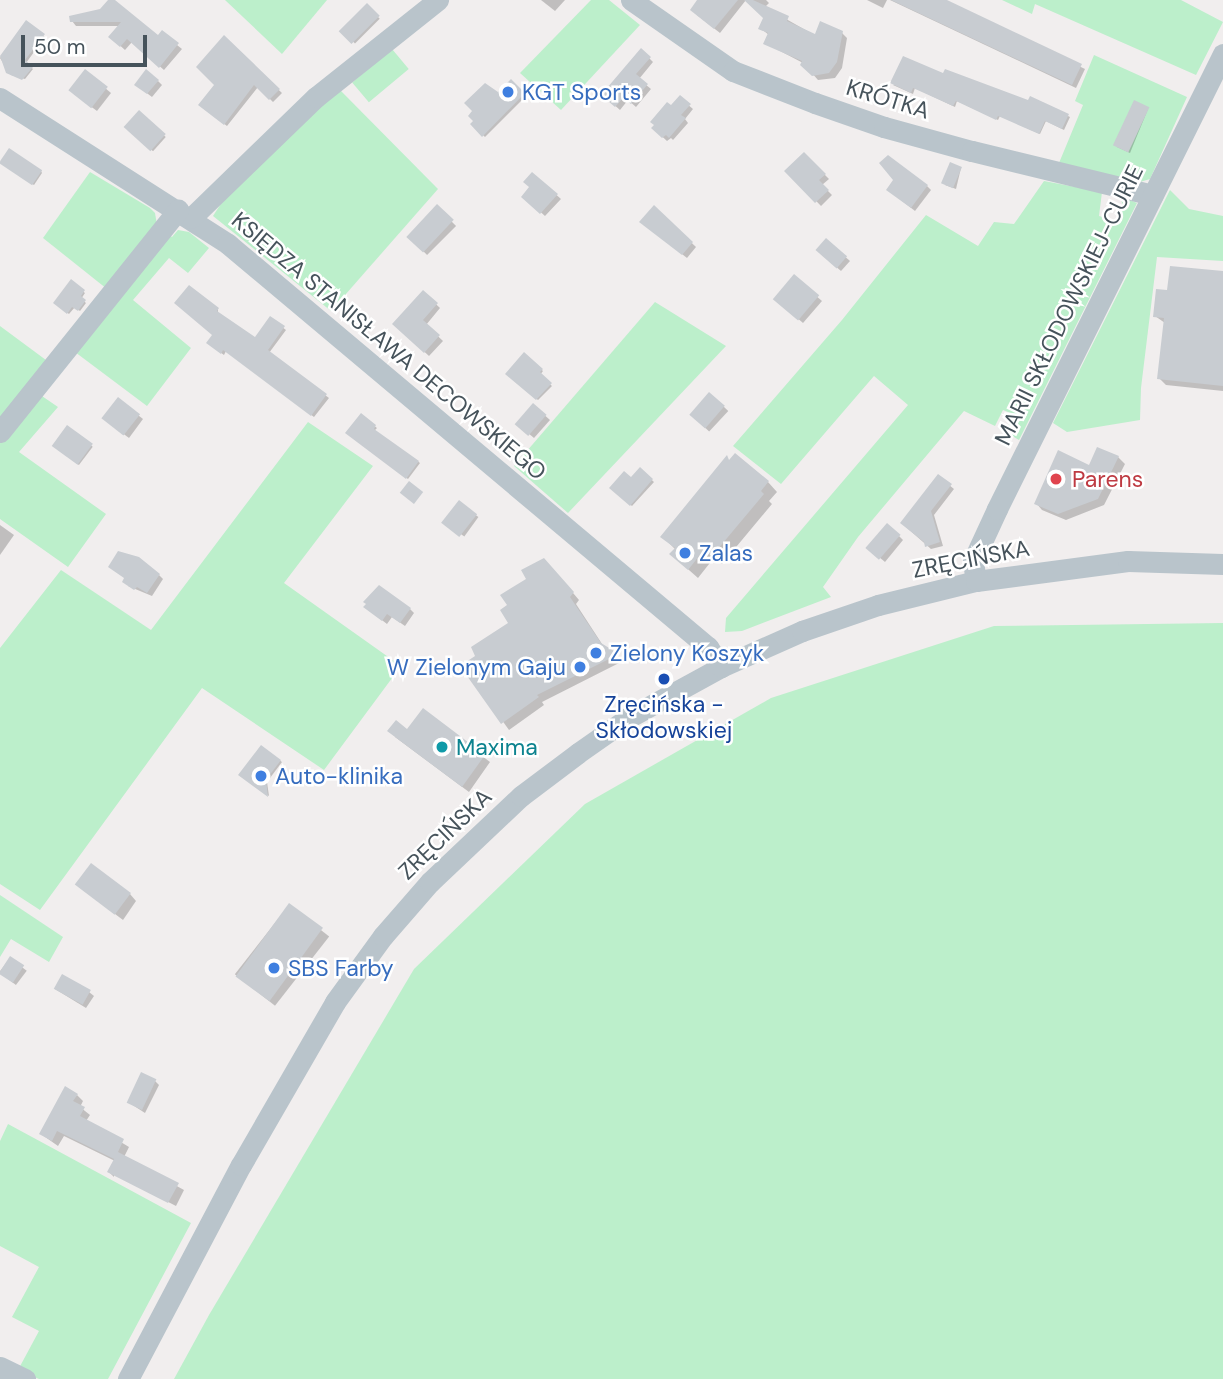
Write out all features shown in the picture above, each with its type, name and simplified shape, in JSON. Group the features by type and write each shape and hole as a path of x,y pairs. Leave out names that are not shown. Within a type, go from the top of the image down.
{"street":[{"path":"0,432 185,214 316,97 438,0"},
{"name":"KRÓTKA","path":"631,0 733,71 815,103 884,127 972,151 1153,195"},
{"name":"MARII SKŁODOWSKIEJ-CURIE","path":"976,581 973,561 1223,54"},
{"name":"KSIĘDZA STANISŁAWA DECOWSKIEGO","path":"0,98 185,214 286,292 708,647 720,667"},
{"name":"ZRĘCIŃSKA","path":"128,1379 295,1067 335,1002 383,936 430,882 521,796 628,719 720,667 857,611 976,581 1128,561 1223,564"},
{"path":"0,1367 25,1379"}],"green space":[{"path":"225,0 327,0 282,54"},
{"path":"591,0 609,0 640,25 561,110 520,73"},
{"path":"1002,0 1181,0 1223,22 1196,75 1035,4 1032,14"},
{"path":"392,49 409,69 369,102 352,82"},
{"path":"1094,55 1187,97 1150,179 1140,182 1059,163 1083,105 1075,101"},
{"path":"340,90 438,189 331,311 213,216 235,182"},
{"path":"90,172 150,208 155,213 157,225 107,289 43,238"},
{"path":"1044,181 1102,192 1099,216 1118,221 1123,206 1120,196 1137,203 1019,440 1006,432 1013,414 1003,410 995,426 964,411 858,537 823,587 831,597 742,631 725,632 726,618 908,405 874,376 781,484 733,446 842,320 926,215 978,246 994,222 1014,224"},
{"path":"1170,190 1189,209 1223,216 1223,261 1157,257 1141,388 1140,420 1067,432 1053,423"},
{"path":"178,230 189,232 209,248 188,273 169,258 133,300 191,348 147,406 75,352 169,235 172,237"},
{"path":"655,302 726,346 568,513 514,466"},
{"path":"0,326 50,363 0,422"},
{"path":"39,394 58,407 19,452 106,514 68,567 0,519 0,439"},
{"path":"308,422 373,466 284,583 401,666 324,770 202,688 40,910 0,884 0,648 61,570 151,630"},
{"path":"1223,623 1223,1379 174,1379 209,1315 414,969 585,804 771,698 994,626"},
{"path":"0,895 63,937 49,962 11,939 0,957"},
{"path":"8,1124 191,1223 108,1379 39,1379 18,1370 39,1331 12,1317 39,1267 0,1246 0,1141"}],"building":[{"path":"108,0 115,0 158,35 162,30 179,43 159,68 127,39 120,47 108,37 121,22 70,22 69,16 100,9"},
{"path":"697,0 738,0 714,29 690,10"},
{"path":"744,0 753,0 789,16 787,21 815,34 820,21 843,31 837,62 829,73 812,76 800,65 802,61 763,44 768,33 758,29 763,18"},
{"path":"891,0 947,0 1082,64 1072,85"},
{"path":"367,3 380,16 351,44 339,31"},
{"path":"26,20 45,34 25,60 33,67 22,80 6,73 0,56"},
{"path":"224,35 280,89 269,100 254,85 224,125 198,105 214,85 196,67"},
{"path":"641,48 651,57 636,74 648,84 631,104 623,98 615,107 601,95"},
{"path":"903,56 943,73 945,69 1028,100 1030,96 1069,114 1062,129 1045,121 1039,134 998,116 996,120 956,101 953,106 913,88 911,93 890,83"},
{"path":"85,69 108,87 91,108 68,90"},
{"path":"146,69 159,80 147,94 134,85"},
{"path":"511,79 525,93 482,137 470,124 473,121 468,116 472,111 464,103 485,83 498,92"},
{"path":"680,95 691,104 681,115 686,118 669,138 666,135 662,138 651,128 654,125 650,122 667,102 671,105"},
{"path":"1134,100 1149,107 1128,152 1113,145"},
{"path":"139,110 166,134 150,151 124,127"},
{"path":"9,148 42,170 32,185 0,164"},
{"path":"804,152 826,174 819,180 829,190 815,203 784,171"},
{"path":"888,155 928,185 911,208 886,190 893,180 879,163"},
{"path":"950,162 962,167 953,188 941,183"},
{"path":"532,172 558,194 540,214 521,197 529,187 523,182"},
{"path":"437,204 454,220 423,253 406,237"},
{"path":"654,205 693,242 682,255 639,222"},
{"path":"826,238 847,256 837,268 816,250"},
{"path":"1170,266 1223,271 1223,386 1157,379 1164,318 1153,317 1156,289 1167,290"},
{"path":"794,274 819,295 798,320 773,299"},
{"path":"71,279 85,290 81,296 86,300 78,311 72,307 67,314 53,303"},
{"path":"189,285 219,308 217,311 255,337 270,316 285,326 268,350 327,394 311,416 223,350 221,354 206,343 212,335 174,303"},
{"path":"423,290 438,303 423,320 440,335 424,353 392,324"},
{"path":"524,352 543,369 540,372 552,383 536,400 505,374"},
{"path":"709,392 725,406 705,428 689,415"},
{"path":"118,397 140,414 123,436 101,418"},
{"path":"533,403 547,415 528,436 515,424"},
{"path":"361,413 376,425 374,429 419,461 406,479 345,433"},
{"path":"67,425 93,444 78,465 52,446"},
{"path":"1097,447 1119,456 1098,499 1058,514 1034,504 1058,450 1089,465"},
{"path":"735,453 769,481 761,491 764,494 712,556 703,551 688,570 669,554 675,548 660,537 727,455 729,460"},
{"path":"640,467 653,479 630,506 609,488 624,471 631,477"},
{"path":"938,474 952,484 931,511 940,542 925,547 924,542 900,523"},
{"path":"409,481 423,492 414,504 400,493"},
{"path":"459,500 477,514 459,537 441,523"},
{"path":"887,523 901,535 879,560 865,548"},
{"path":"118,551 139,557 160,574 147,593 137,587 134,590 122,582 124,578 108,567"},
{"path":"544,558 574,592 570,597 601,643 619,654 537,695 539,697 501,724 460,666 475,656 471,647 508,623 500,610 507,605 500,595 526,579 521,570"},
{"path":"379,585 411,608 400,623 387,614 382,621 363,607 366,604 363,602"},
{"name":"Maxima","path":"423,708 485,755 462,787 387,731 396,720 407,729"},
{"path":"261,745 281,760 266,780 268,797 238,775"},
{"path":"91,863 131,893 115,915 75,885"},
{"path":"289,903 323,928 269,1001 236,977"},
{"path":"10,956 24,965 13,983 0,975"},
{"path":"62,974 91,990 83,1005 54,989"},
{"path":"141,1072 156,1079 142,1110 127,1103"},
{"path":"65,1086 78,1094 73,1101 85,1107 80,1116 124,1139 118,1152 179,1183 168,1203 107,1172 114,1159 57,1131 52,1141 39,1134"}],"place":[{"name":"KGT Sports","path":"508,92"},
{"name":"Parens","path":"1056,479"},
{"name":"Zalas","path":"685,553"},
{"name":"Zielony Koszyk","path":"596,653"},
{"name":"W Zielonym Gaju","path":"580,667"},
{"name":"Zręcińska - Skłodowskiej","path":"664,679"},
{"name":"Maxima","path":"442,747"},
{"name":"Auto-klinika","path":"261,776"},
{"name":"SBS Farby","path":"274,968"}]}
